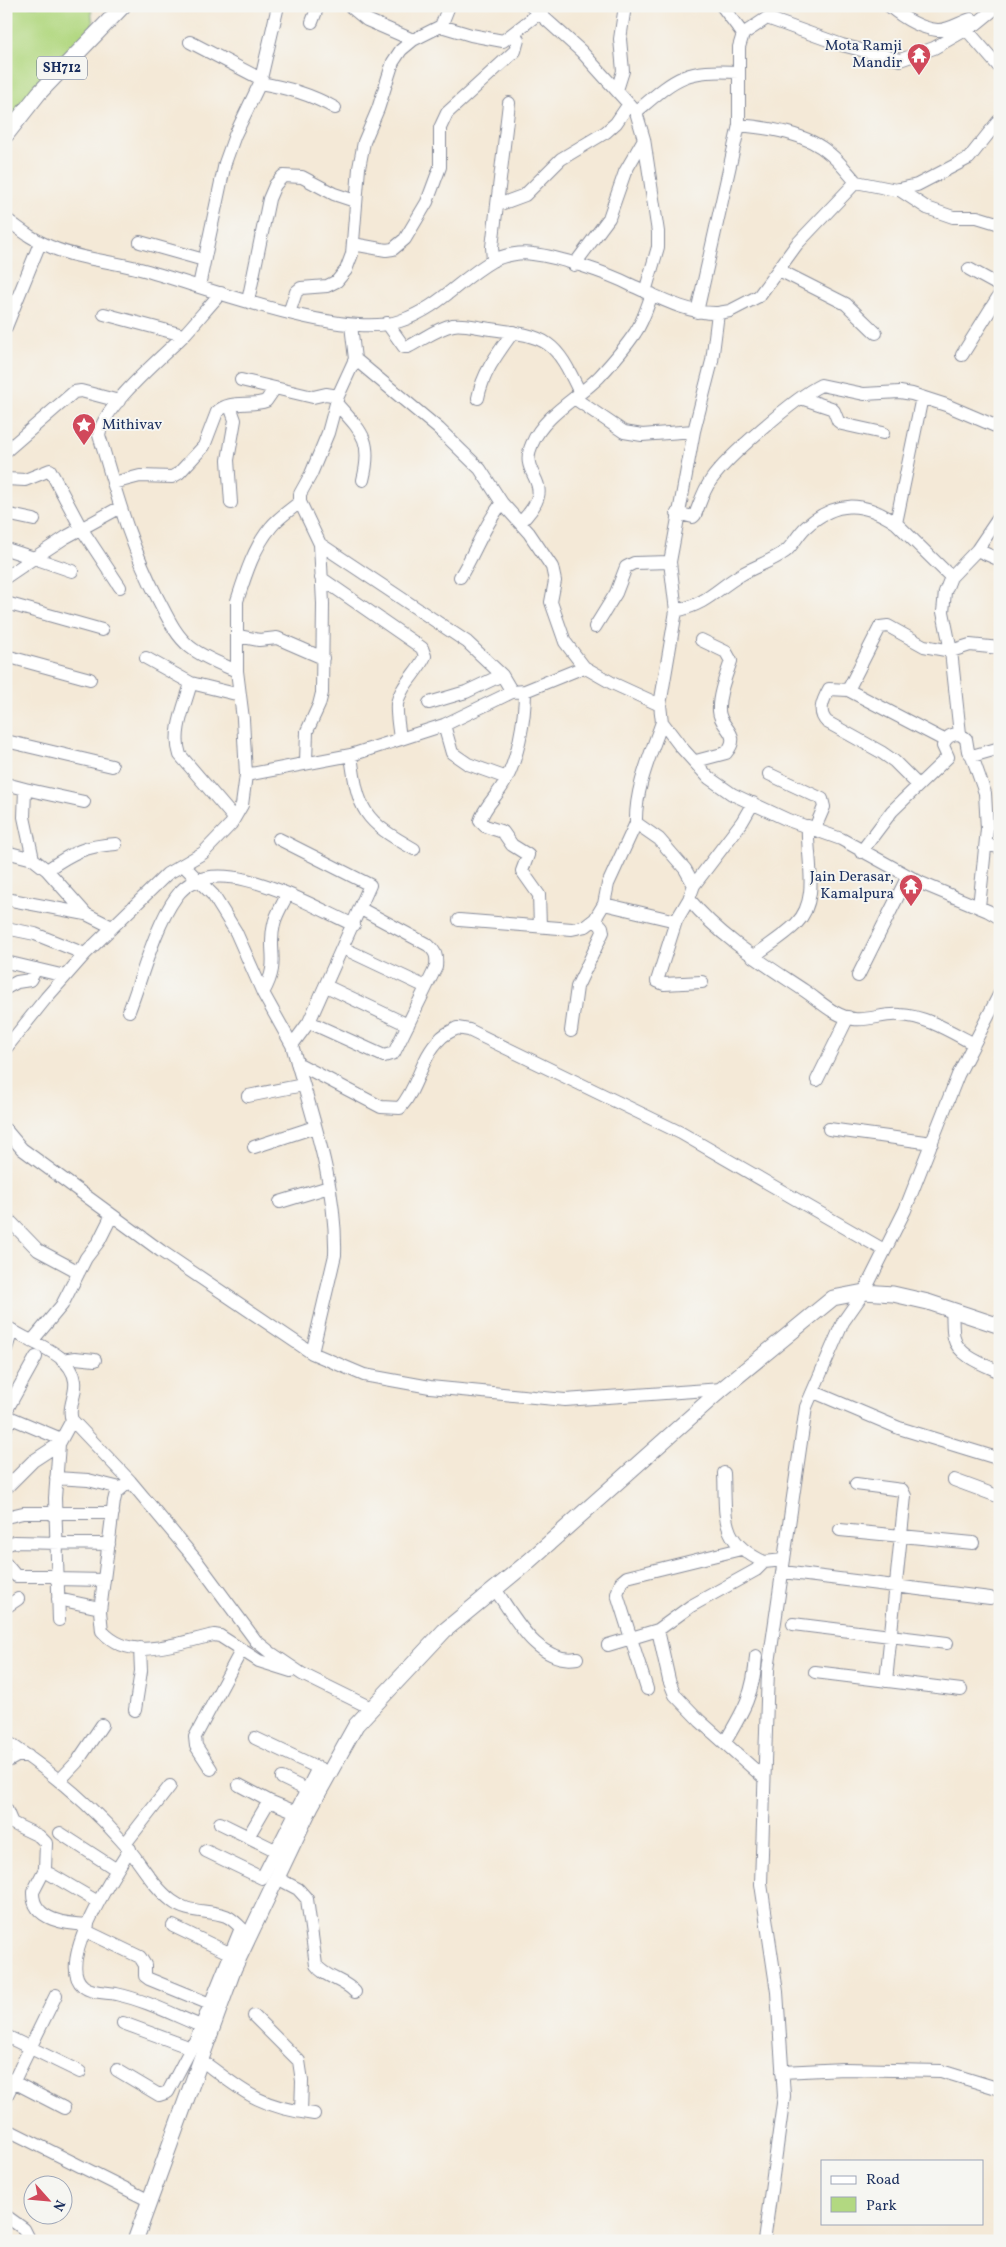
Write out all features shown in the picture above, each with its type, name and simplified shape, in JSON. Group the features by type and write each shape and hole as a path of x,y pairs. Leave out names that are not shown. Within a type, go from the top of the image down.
{"main road":[{"name":"SH712","path":"6,135 39,93 123,6"},
{"path":"135,2241 150,2201 196,2054 234,1968 245,1932 277,1878 324,1770 356,1725 371,1708 444,1631 529,1561 722,1389 833,1298 864,1292 902,1296 1000,1326"}],"street":[{"path":"199,286 225,162 235,135 260,81 278,6"},
{"path":"312,22 318,6"},
{"path":"350,6 367,20 413,40"},
{"path":"289,313 296,292 300,288 327,286 337,280 350,262 353,244 355,201 364,142 378,109 393,62 401,50 413,40 441,26 449,6"},
{"path":"617,90 623,71 620,39 625,6"},
{"path":"722,6 743,34"},
{"path":"889,6 901,16 916,24 938,30 955,26 996,8"},
{"path":"697,312 739,125 739,47 743,34 764,12 842,45 900,60 934,48 996,8"},
{"path":"441,26 496,41 508,39 534,10 581,51 617,90 632,108 644,139 658,247 648,293 636,332 598,378 542,428 532,443 529,452 529,464 540,490 534,508 520,523"},
{"path":"966,29 1000,68"},
{"path":"353,244 386,250 393,249 404,238 427,202 440,167 439,136 444,118 515,51 518,40 515,33"},
{"path":"190,42 260,81 314,96 335,108"},
{"path":"498,205 525,195 561,159 606,132 632,108 688,74 706,70 739,72"},
{"path":"493,260 492,247 509,103"},
{"path":"739,125 765,127 802,138 830,153 856,182 898,189 917,186 969,158 996,130 1000,119"},
{"path":"574,265 609,218 625,172 644,139"},
{"path":"248,301 269,198 275,185 283,176 302,176 334,194 355,201"},
{"path":"6,218 30,238 53,248 140,269 289,313 351,325 398,322 428,308 493,260 511,255 533,254 574,265 630,284 697,312 718,313 730,311 759,296 797,244 856,182"},
{"path":"898,189 927,208 954,217 977,217 1000,224"},
{"path":"6,327 40,242"},
{"path":"140,242 204,260"},
{"path":"969,269 1000,286"},
{"path":"779,270 846,304 876,333"},
{"path":"221,293 119,401 103,423 100,435 119,508 143,570 177,634 189,646 207,658 237,671"},
{"path":"962,355 1000,294"},
{"path":"459,920 572,929 586,926 595,919 604,904 611,876 636,823 636,808 642,781 662,722 660,704 676,611 670,562 677,513 694,431 712,361 718,313"},
{"path":"104,314 183,335"},
{"path":"387,323 404,347 408,348 443,328 454,325 513,332 541,340 554,348 565,361 577,395 624,432 642,435 694,431"},
{"path":"306,762 307,732 319,705 323,658 322,578 320,544 300,502 300,494 311,474 328,434 337,400 354,359 351,325"},
{"path":"478,398 480,386 492,360 513,332"},
{"path":"354,359 439,429 480,470 502,503 520,523 552,567 555,581 551,602 566,642 584,667 612,683 660,704"},
{"path":"241,380 313,397 326,394 337,400 365,439 368,458 363,480"},
{"path":"677,513 693,517 704,491 721,467 801,398 821,385 864,394 900,392 922,397 1000,428"},
{"path":"113,483 140,476 172,477 180,473 204,446 217,412 221,408 266,401 275,388"},
{"path":"6,450 74,392 81,391 119,401"},
{"path":"896,523 922,397"},
{"path":"801,398 831,408 840,423 883,433"},
{"path":"230,406 236,420 228,460 231,504"},
{"path":"6,479 25,480 50,470 81,528 120,587"},
{"path":"6,1048 85,954 168,874 204,853 242,806 246,775 237,671 237,601 257,548 271,527 300,502"},
{"path":"460,577 485,527 502,503"},
{"path":"676,611 696,606 741,575 778,556 793,544 808,526 824,514 845,505 863,507 896,523 951,577"},
{"path":"6,577 81,528 119,508"},
{"path":"6,514 34,520"},
{"path":"960,734 951,651 943,612 944,592 951,577 977,550 1000,516"},
{"path":"320,544 467,642 519,692 525,709 519,742 506,778 480,820 485,826 503,832 512,845 528,855 522,871 539,895 540,926"},
{"path":"6,549 72,571"},
{"path":"977,550 1000,560"},
{"path":"595,627 616,592 626,567 634,563 670,562"},
{"path":"322,578 422,648 425,656 423,661 401,692 397,703 400,739"},
{"path":"6,603 102,630"},
{"path":"848,690 880,627 884,626 924,646 951,651 970,645 1000,648"},
{"path":"238,636 259,640 277,638 323,658"},
{"path":"696,761 726,753 732,740 732,734 719,713 719,704 731,661 726,652 701,640"},
{"path":"6,656 90,679"},
{"path":"146,658 191,683 240,694"},
{"path":"246,775 306,762 351,755 444,725 519,692 584,667"},
{"path":"429,704 466,692 502,675"},
{"path":"191,683 177,732 176,744 180,755 234,818"},
{"path":"918,785 894,761 823,718 821,710 829,689 848,690 944,740"},
{"path":"662,722 681,747 696,761 709,778 732,794 788,820 812,827 841,839 861,852 908,876 1000,918"},
{"path":"444,725 452,753 468,764 506,778"},
{"path":"948,757 943,746 944,740 952,734 960,734 966,739 984,793 986,845 979,907"},
{"path":"6,741 112,766"},
{"path":"948,757 958,759 970,754 1000,748"},
{"path":"351,755 355,787 360,805 382,830 414,848"},
{"path":"861,852 892,811 948,757"},
{"path":"753,957 796,924 803,916 810,901 812,827 824,807 822,799 769,774"},
{"path":"6,784 84,802"},
{"path":"24,789 24,817 33,859"},
{"path":"702,982 664,984 657,981 676,921 689,899 694,884 742,822 753,804"},
{"path":"636,823 659,839 685,869 694,884"},
{"path":"279,839 367,881 370,889 309,1022 292,1045"},
{"path":"48,870 72,853 82,849 116,844"},
{"path":"986,845 1000,847"},
{"path":"6,852 33,859 48,870 86,914"},
{"path":"183,865 213,896 236,932 263,993 292,1045 316,1127 329,1187 336,1238 335,1255 312,1353"},
{"path":"858,976 908,876"},
{"path":"128,1010 161,926 172,904 185,888 196,879 243,877 259,882 354,925"},
{"path":"263,993 274,968 274,924 287,895"},
{"path":"6,899 86,914 112,927"},
{"path":"689,899 713,926 753,957 836,1014 856,1019 899,1014 911,1016 936,1024 974,1044"},
{"path":"604,904 676,921"},
{"path":"309,1022 384,1056 394,1053 436,967 437,957 435,950 361,909"},
{"path":"570,1031 577,987 602,932 602,927 595,919"},
{"path":"6,928 36,934 85,954"},
{"path":"344,948 426,987"},
{"path":"6,962 65,976"},
{"path":"6,988 17,982 30,980 36,969"},
{"path":"326,986 408,1025"},
{"path":"764,2241 784,2096 777,1992 761,1884 768,1670 806,1407 843,1322 864,1292 908,1201 958,1075 1000,993"},
{"path":"817,1080 848,1017"},
{"path":"297,1063 381,1107 400,1108 409,1098 430,1052 440,1038 457,1028 469,1030 681,1133 884,1250"},
{"path":"248,1096 303,1085"},
{"path":"254,1147 316,1127"},
{"path":"830,1129 932,1142"},
{"path":"6,1130 22,1149 312,1353 364,1375 430,1387 565,1400 722,1389"},
{"path":"280,1202 329,1187"},
{"path":"32,1341 62,1305 112,1214"},
{"path":"6,1217 38,1250 79,1272"},
{"path":"952,1310 954,1340 959,1347 966,1354 1000,1372"},
{"path":"6,1349 9,1328 62,1360 71,1370 75,1379 70,1415 72,1420 125,1484 196,1560 256,1641 271,1654 302,1674 371,1708"},
{"path":"36,1357 7,1417 60,1442"},
{"path":"62,1360 75,1358 95,1360"},
{"path":"814,1392 899,1428 1000,1459"},
{"path":"59,1620 55,1543 56,1478 60,1442 72,1420"},
{"path":"6,1488 33,1461 60,1442"},
{"path":"724,1473 726,1524 735,1542 741,1549 764,1562 896,1586 990,1598"},
{"path":"56,1478 125,1484"},
{"path":"954,1480 1000,1498"},
{"path":"125,1484 116,1493 100,1608 100,1625 106,1635 140,1648 160,1648 214,1634 265,1664 302,1674"},
{"path":"856,1484 902,1490 906,1496 886,1681"},
{"path":"6,1517 23,1513 113,1513"},
{"path":"840,1530 973,1543"},
{"path":"6,1545 14,1542 109,1544"},
{"path":"647,1689 617,1594 621,1582 627,1577 741,1549"},
{"path":"608,1645 658,1630 691,1606 756,1570 764,1562"},
{"path":"6,1564 16,1576 104,1580"},
{"path":"495,1589 540,1648 558,1658 577,1658"},
{"path":"58,1599 100,1608"},
{"path":"6,1607 18,1600"},
{"path":"794,1624 948,1643"},
{"path":"658,1630 669,1680 675,1695 700,1721 764,1778"},
{"path":"135,1710 141,1671 140,1648"},
{"path":"211,1769 196,1746 195,1737 241,1651"},
{"path":"725,1742 750,1695 755,1675 756,1656"},
{"path":"815,1672 961,1690"},
{"path":"59,1781 77,1762 102,1725"},
{"path":"206,1851 260,1878 266,1873 307,1790 324,1770 254,1738"},
{"path":"6,1740 59,1781 95,1813 127,1846 158,1887 172,1901 191,1910 227,1917 245,1932 231,1954 201,2026 196,2054 164,2095 152,2092 117,2070"},
{"path":"6,1762 18,1756 28,1756"},
{"path":"282,1778 307,1790"},
{"path":"240,1785 269,1801 296,1812"},
{"path":"170,1786 127,1846 117,1870 98,1902 78,1950 75,1966 77,1980 84,1987 130,1998 201,2026"},
{"path":"248,1837 269,1801"},
{"path":"6,1809 12,1823 39,1836 46,1843 44,1869 33,1892 39,1909 54,1920 87,1928 140,1957 145,1965 145,1976 149,1979 210,2004"},
{"path":"220,1824 277,1851"},
{"path":"60,1833 117,1870"},
{"path":"50,1874 98,1902"},
{"path":"277,1878 298,1889 307,1899 316,1965 323,1971 346,1983 355,1992"},
{"path":"173,1926 231,1954"},
{"path":"6,2097 10,2080 30,2047 56,1995"},
{"path":"254,2016 299,2060 301,2068 301,2112"},
{"path":"123,2024 196,2054 254,2098 274,2107 314,2114"},
{"path":"6,2036 80,2072"},
{"path":"782,2072 844,2068 940,2071 1000,2089"},
{"path":"10,2080 64,2108"},
{"path":"6,2129 150,2201"},
{"path":"6,2216 24,2229 30,2241"}],"green space":[{"path":"6,6 91,6 93,27 6,128"}],"place":[{"name":"Mota Ramji Mandir","path":"919,76"},
{"name":"Mithivav","path":"84,446"},
{"name":"Jain Derasar, Kamalpura","path":"911,907"}]}
